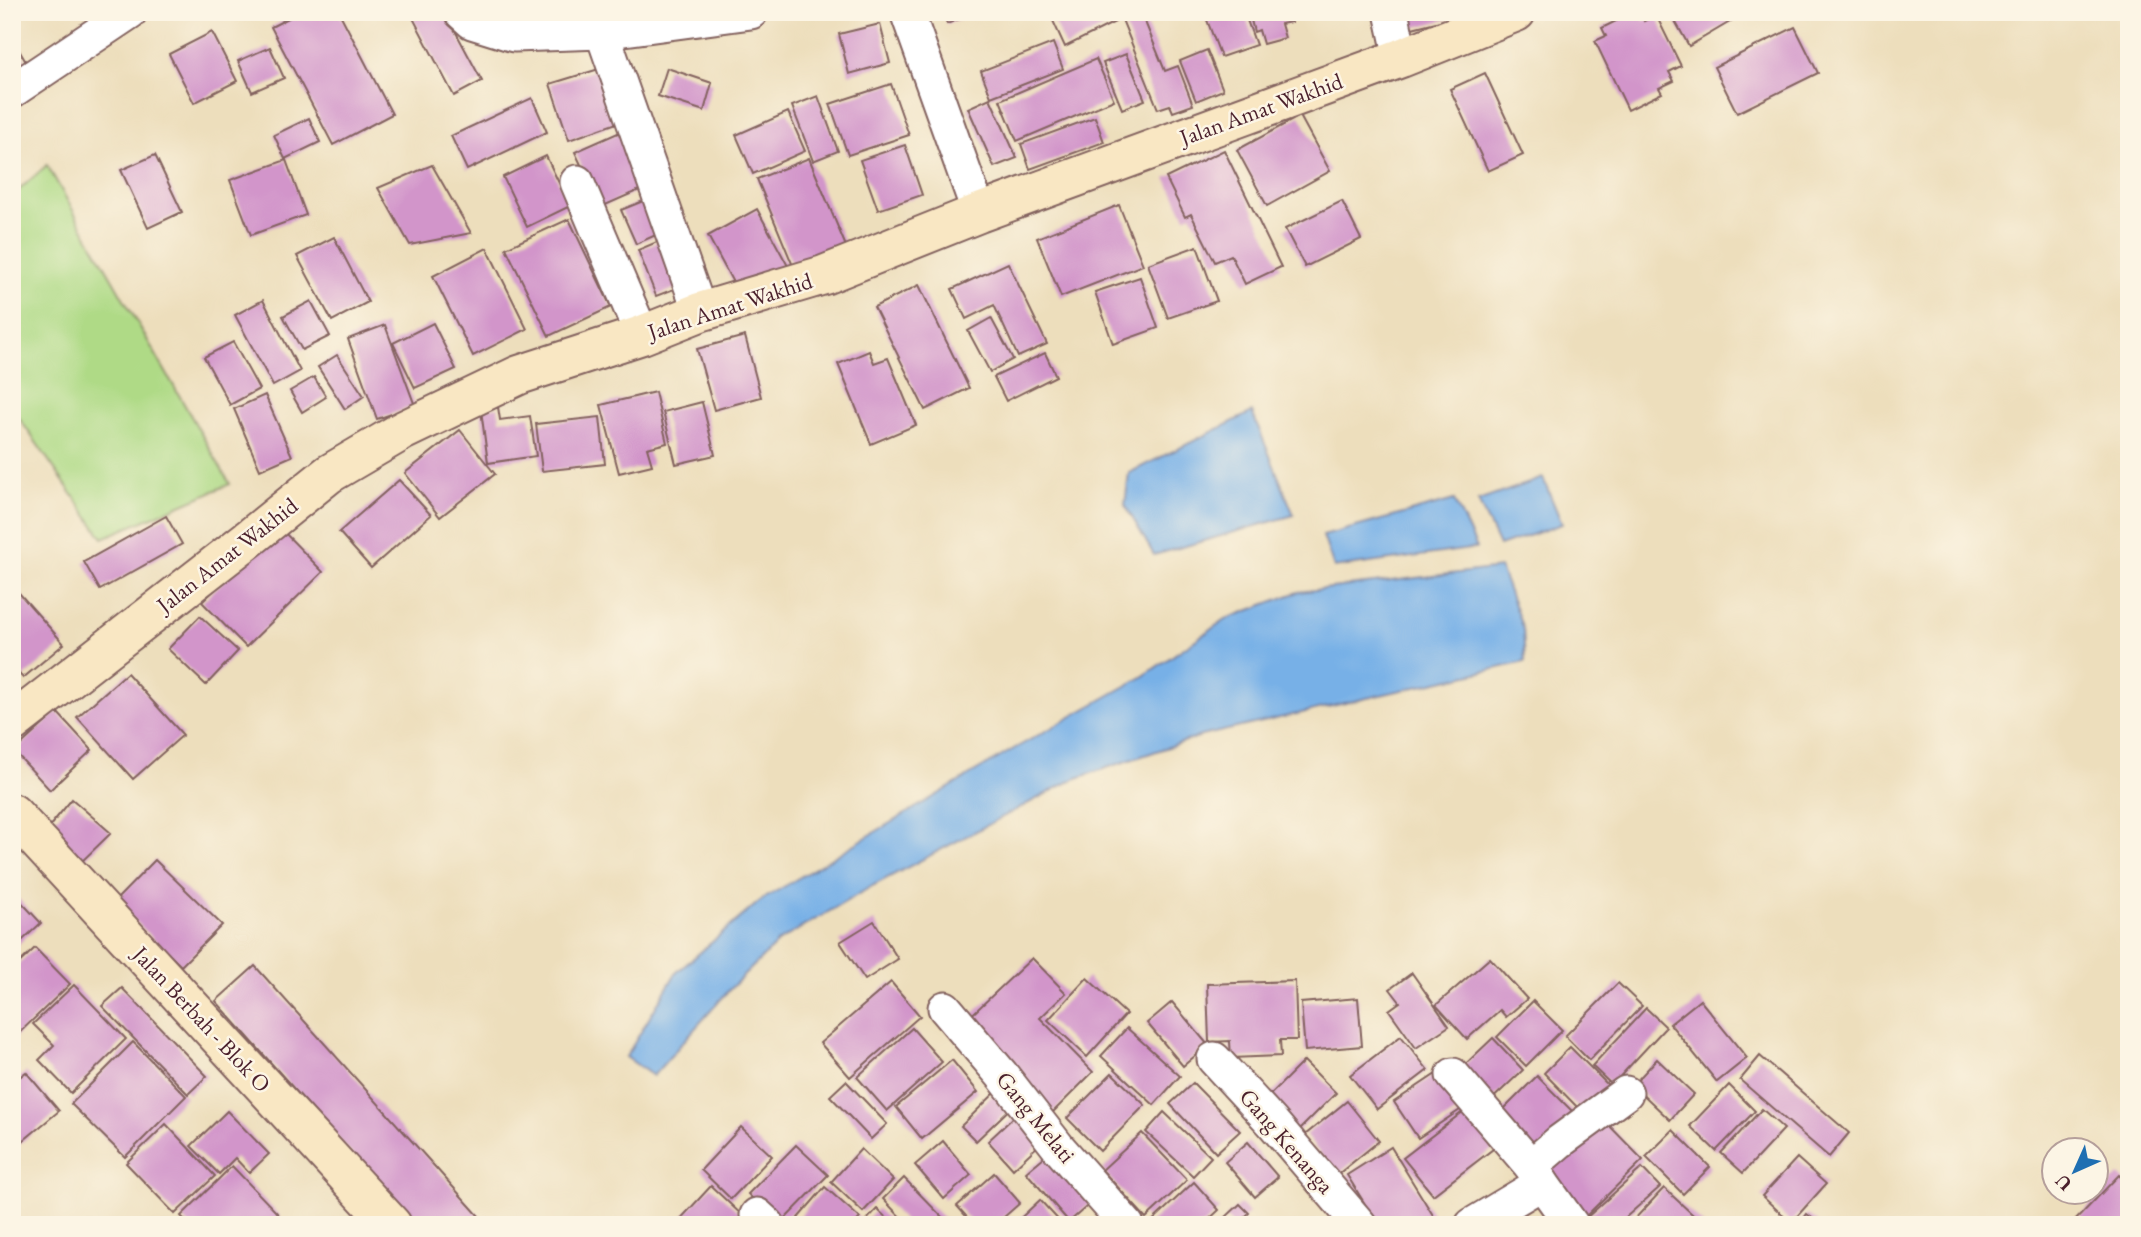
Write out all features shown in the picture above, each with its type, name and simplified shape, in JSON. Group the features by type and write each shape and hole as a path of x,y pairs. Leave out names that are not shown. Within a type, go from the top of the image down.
{"street":[{"path":"12,91 130,12"},
{"path":"461,12 472,22 514,35 602,32 751,12"},
{"path":"907,12 979,214"},
{"path":"1391,12 1401,58"},
{"name":"Jalan Amat Wakhid","path":"12,723 329,474 404,430 519,375 642,335 700,312 824,275 979,214 1401,58 1516,12"},
{"path":"602,32 700,312"},
{"path":"577,182 642,335"},
{"name":"Jalan Berbah - Blok O","path":"12,813 393,1225"},
{"name":"Gang Melati","path":"945,1008 1058,1147 1127,1225"},
{"name":"Gang Kenanga","path":"1214,1059 1360,1225"},
{"path":"1453,1076 1536,1175 1572,1225"},
{"path":"1472,1225 1536,1175 1626,1093"}],"green space":[{"path":"47,165 230,484 103,538 12,408 12,196"}],"water":[{"path":"1252,412 1294,515 1154,555 1125,505 1129,473"},
{"path":"1543,478 1562,524 1499,546 1478,501"},
{"path":"1454,500 1477,548 1334,568 1323,536"},
{"path":"1500,568 1523,629 1525,662 1201,736 1074,779 874,885 779,941 729,990 653,1076 626,1057 676,973 760,901 1012,750 1142,677 1226,619 1298,592"}],"building":[{"path":"300,12 339,12 392,114 333,145 271,27"},
{"path":"424,12 445,12 482,81 454,96 413,18"},
{"path":"943,12 977,12 947,24"},
{"path":"1049,12 1110,12 1115,22 1065,47"},
{"path":"1141,12 1165,71 1178,66 1193,105 1173,112 1170,105 1158,109 1121,17"},
{"path":"1204,12 1244,12 1256,45 1221,57"},
{"path":"1249,12 1288,12 1291,22 1281,24 1285,38 1263,44 1259,30 1254,32"},
{"path":"1404,12 1459,12 1460,16 1408,29"},
{"path":"1634,12 1641,12 1644,21 1656,15 1681,66 1669,72 1674,81 1659,88 1662,93 1628,110 1595,41 1606,36 1602,28"},
{"path":"1670,12 1731,12 1735,19 1689,46"},
{"path":"880,24 890,63 849,74 839,34"},
{"path":"1795,27 1818,73 1737,113 1714,67"},
{"path":"212,32 237,81 194,103 169,54"},
{"path":"12,38 26,62 12,69"},
{"path":"1053,43 1063,69 991,97 981,71"},
{"path":"270,47 284,78 252,92 238,61"},
{"path":"1207,50 1223,90 1196,101 1180,61"},
{"path":"1126,54 1145,100 1122,109 1103,63"},
{"path":"1096,59 1114,100 1017,141 1000,100"},
{"path":"667,68 712,83 704,111 658,96"},
{"path":"599,69 617,123 569,140 550,84"},
{"path":"1485,73 1523,155 1488,171 1450,89"},
{"path":"891,84 909,135 848,155 830,104"},
{"path":"818,96 838,151 813,161 792,106"},
{"path":"532,98 547,132 467,170 451,136"},
{"path":"990,98 1017,158 994,167 968,108"},
{"path":"788,112 805,151 753,174 736,135"},
{"path":"1300,116 1330,171 1267,206 1237,150"},
{"path":"1095,117 1104,142 1030,169 1021,144"},
{"path":"309,118 320,142 285,159 274,135"},
{"path":"629,128 653,184 601,207 575,152"},
{"path":"905,145 922,195 878,210 860,160"},
{"path":"1224,150 1281,267 1245,284 1231,255 1215,262 1191,214 1185,217 1166,178"},
{"path":"155,155 182,212 148,228 121,170"},
{"path":"546,156 570,206 527,227 503,177"},
{"path":"809,158 850,256 798,278 757,179"},
{"path":"286,160 306,215 251,235 230,180"},
{"path":"432,165 471,233 410,245 378,188"},
{"path":"653,197 667,230 636,244 621,210"},
{"path":"1342,201 1361,239 1305,267 1285,229"},
{"path":"1119,205 1143,265 1061,297 1037,238"},
{"path":"757,209 788,266 738,292 708,236"},
{"path":"569,219 611,307 549,336 506,248"},
{"path":"671,236 690,283 656,296 638,250"},
{"path":"334,237 368,302 332,321 297,256"},
{"path":"1197,246 1217,301 1168,318 1148,264"},
{"path":"487,248 527,329 473,356 433,276"},
{"path":"1008,263 1047,344 1018,357 994,305 966,319 952,289"},
{"path":"1140,277 1158,328 1113,344 1095,292"},
{"path":"919,285 969,388 925,410 874,307"},
{"path":"263,300 300,371 273,386 235,315"},
{"path":"311,301 330,336 302,350 283,316"},
{"path":"991,318 1013,359 990,372 968,331"},
{"path":"433,323 456,369 415,388 393,343"},
{"path":"385,325 415,406 377,419 348,339"},
{"path":"745,336 761,397 714,410 697,349"},
{"path":"233,342 259,389 230,405 204,357"},
{"path":"869,351 874,363 888,358 916,425 871,444 838,364"},
{"path":"1045,353 1056,376 1006,401 994,377"},
{"path":"337,355 364,396 345,409 318,367"},
{"path":"314,377 326,397 302,412 290,391"},
{"path":"655,392 667,443 647,448 652,465 619,473 601,405"},
{"path":"265,395 292,456 260,470 234,409"},
{"path":"702,402 715,455 676,464 663,412"},
{"path":"498,407 500,420 530,416 536,456 488,463 481,410"},
{"path":"600,417 605,464 542,471 536,424"},
{"path":"460,430 495,474 440,517 405,473"},
{"path":"399,480 431,515 371,568 339,532"},
{"path":"166,516 182,544 100,590 84,562"},
{"path":"279,527 323,572 246,647 202,602"},
{"path":"19,593 64,644 23,678 12,666 12,598"},
{"path":"200,616 238,651 206,685 168,649"},
{"path":"127,673 183,735 133,779 77,717"},
{"path":"57,712 92,750 50,790 14,751"},
{"path":"72,799 111,833 74,869 40,838"},
{"path":"155,860 222,925 181,966 115,901"},
{"path":"12,892 41,923 12,950"},
{"path":"874,921 898,959 865,980 840,942"},
{"path":"35,948 70,984 12,1040 12,970"},
{"path":"1032,958 1066,993 1040,1018 1093,1072 1049,1116 961,1025"},
{"path":"1490,958 1527,999 1506,1017 1500,1010 1467,1039 1436,1005"},
{"path":"255,966 479,1216 470,1225 415,1225 216,1001"},
{"path":"1412,973 1449,1026 1416,1048 1389,1010 1400,1002 1390,989"},
{"path":"1087,978 1126,1014 1087,1057 1048,1020"},
{"path":"1295,981 1297,1040 1280,1040 1281,1056 1231,1058 1230,1041 1209,1042 1207,984"},
{"path":"891,982 920,1016 850,1077 820,1043"},
{"path":"1618,983 1642,1006 1589,1060 1565,1036"},
{"path":"74,985 126,1039 71,1093 39,1060 54,1045 33,1024"},
{"path":"122,988 207,1076 188,1094 102,1006"},
{"path":"1358,998 1362,1046 1305,1051 1301,1003"},
{"path":"1700,1000 1747,1058 1717,1082 1670,1024"},
{"path":"1533,1001 1562,1030 1526,1066 1497,1037"},
{"path":"1172,1002 1208,1045 1183,1066 1147,1023"},
{"path":"1646,1008 1666,1027 1612,1085 1592,1066"},
{"path":"912,1028 942,1062 887,1111 857,1077"},
{"path":"1127,1028 1180,1076 1154,1105 1101,1056"},
{"path":"1401,1036 1428,1070 1377,1109 1350,1075"},
{"path":"1493,1038 1523,1070 1485,1106 1455,1074"},
{"path":"133,1042 186,1096 125,1157 71,1104"},
{"path":"1570,1047 1609,1086 1582,1112 1544,1073"},
{"path":"1760,1056 1849,1133 1829,1157 1740,1080"},
{"path":"1657,1059 1694,1094 1670,1120 1633,1085"},
{"path":"952,1060 978,1092 922,1139 896,1107"},
{"path":"1304,1061 1336,1093 1296,1133 1264,1101"},
{"path":"26,1072 59,1111 12,1150 12,1083"},
{"path":"1439,1072 1463,1108 1418,1138 1394,1102"},
{"path":"1112,1073 1145,1105 1100,1151 1067,1118"},
{"path":"1537,1076 1576,1115 1532,1157 1502,1111"},
{"path":"846,1081 887,1124 871,1139 830,1096"},
{"path":"1193,1083 1240,1131 1216,1153 1170,1104"},
{"path":"1003,1085 1018,1101 976,1141 961,1126"},
{"path":"1729,1085 1755,1111 1716,1151 1690,1126"},
{"path":"1347,1101 1379,1141 1337,1175 1305,1135"},
{"path":"1762,1109 1784,1129 1743,1173 1721,1153"},
{"path":"227,1111 269,1154 249,1173 235,1158 219,1174 191,1146"},
{"path":"1464,1111 1493,1149 1433,1195 1403,1158"},
{"path":"1164,1112 1211,1157 1193,1176 1146,1132"},
{"path":"1017,1114 1042,1142 1013,1169 988,1141"},
{"path":"1599,1115 1643,1160 1586,1216 1542,1172"},
{"path":"166,1124 215,1176 175,1214 126,1163"},
{"path":"741,1127 772,1156 731,1199 701,1170"},
{"path":"1673,1130 1710,1167 1683,1194 1646,1157"},
{"path":"1142,1133 1187,1180 1146,1218 1102,1170"},
{"path":"943,1141 971,1175 944,1199 915,1165"},
{"path":"1248,1142 1278,1177 1255,1197 1225,1162"},
{"path":"796,1145 828,1175 779,1225 748,1194"},
{"path":"1391,1147 1439,1225 1378,1225 1347,1175"},
{"path":"861,1149 893,1180 863,1212 831,1182"},
{"path":"1050,1152 1093,1201 1069,1222 1026,1172"},
{"path":"1797,1158 1826,1184 1791,1223 1762,1196"},
{"path":"232,1166 280,1216 271,1225 189,1225 181,1216"},
{"path":"1642,1168 1660,1187 1617,1225 1590,1225 1585,1219"},
{"path":"994,1173 1020,1203 995,1225 974,1225 957,1206"},
{"path":"2119,1175 2129,1185 2129,1225 2071,1225 2089,1206 2110,1206 2110,1184"},
{"path":"904,1178 950,1225 908,1225 883,1199"},
{"path":"1194,1182 1219,1210 1203,1225 1148,1225"},
{"path":"711,1186 744,1217 737,1225 675,1225"},
{"path":"825,1187 860,1218 854,1225 805,1225 798,1218"},
{"path":"1664,1188 1704,1225 1629,1225"},
{"path":"1040,1200 1063,1225 1013,1225"},
{"path":"1240,1204 1249,1213 1237,1225 1233,1225 1226,1217"},
{"path":"1514,1207 1528,1225 1490,1225"},
{"path":"877,1209 894,1225 862,1225"},
{"path":"1807,1214 1821,1225 1799,1225"}]}
